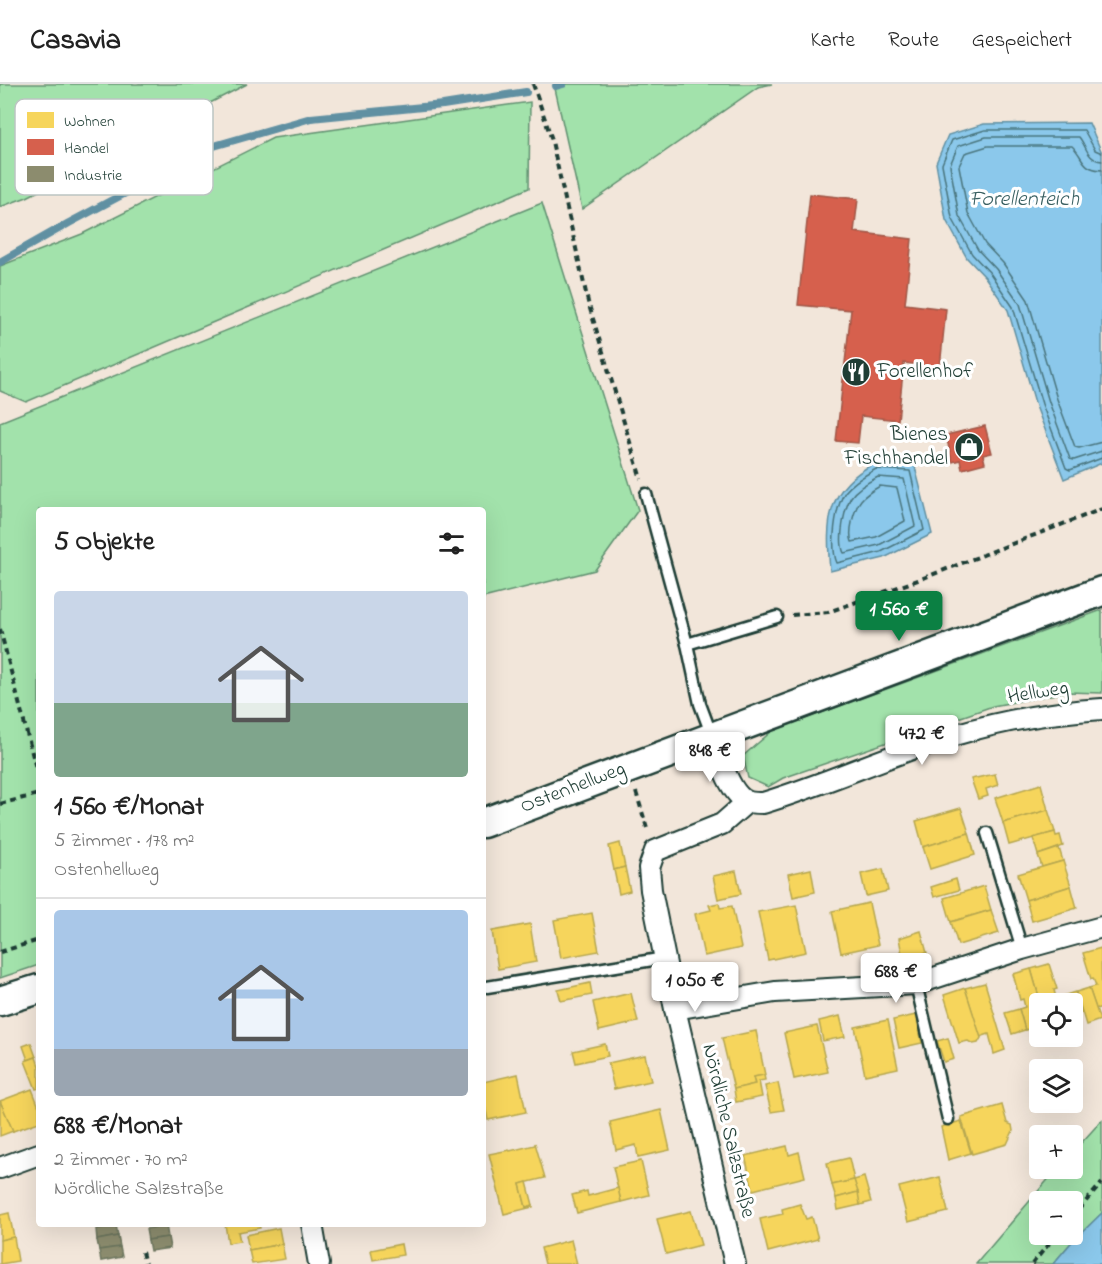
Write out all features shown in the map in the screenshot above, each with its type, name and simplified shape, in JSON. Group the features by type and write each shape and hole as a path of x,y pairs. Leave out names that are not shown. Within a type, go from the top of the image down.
{"main road":[{"name":"Ostenhellweg","path":"486,822 1102,591"},
{"path":"0,1001 36,990"}],"street":[{"name":"Hellweg","path":"747,802 763,803 786,796 967,731 1019,718 1102,709"},
{"path":"655,851 722,824 747,802 735,791 712,736"},
{"name":"Nördliche Salzstraße","path":"655,851 649,868 651,890 675,1009 735,1264"},
{"path":"675,1009 775,992 916,984 1022,949 1102,927"},
{"path":"0,1168 36,1155"},
{"path":"313,1227 319,1264"}],"lane":[{"path":"646,494 687,644 700,704 712,736"},
{"path":"687,644 777,617"},
{"path":"987,833 1022,949"},
{"path":"487,987 665,958"},
{"path":"916,984 948,1119"}],"path":[{"path":"533,84 551,137 588,302 646,494"},
{"path":"777,617 828,612 921,579 1102,509"},
{"path":"0,629 36,768"},
{"path":"627,768 655,851"},
{"path":"0,804 36,795"},
{"path":"0,952 36,941"},
{"path":"1083,1205 1102,1183"},
{"path":"1032,1264 1048,1245"},
{"path":"142,1252 145,1264"}],"green space":[{"path":"0,84 247,84 213,101 213,99 15,99 15,195 31,195 0,207"},
{"path":"554,84 772,84 758,87 582,209"},
{"path":"530,102 529,188 26,402 0,391 0,266 82,234 160,195 213,195 213,168 273,138"},
{"path":"542,203 638,510 595,570 486,597 486,507 36,507 36,966 0,978 0,422"},
{"path":"1102,610 1102,693 1066,692 993,706 783,778 768,787 748,778 743,756 772,731"},
{"path":"1102,1120 1102,1213 1083,1231 1083,1191 1038,1191 1048,1179 1083,1179 1083,1141"},
{"path":"1029,1202 1029,1245 1069,1245 1053,1264 976,1264"}],"water":[{"name":"Forellenteich","path":"1089,123 1102,153 1102,463 1064,479 1036,406 1008,310 985,277 967,258 946,220 936,163 948,135 984,124"},
{"path":"875,463 914,463 932,534 884,558 830,571 828,537 833,508 838,495 847,483"},
{"path":"1102,1213 1102,1264 1053,1264 1069,1245 1083,1245 1083,1231"}],"building: Wohnen":[{"path":"995,774 998,785 986,789 988,796 978,799 971,779"},
{"path":"1041,784 1048,810 1003,823 995,798"},
{"path":"961,808 969,833 923,847 916,821"},
{"path":"1048,810 1055,832 1009,845 1003,823"},
{"path":"1055,832 1056,836 1060,835 1063,846 1038,855 1033,838"},
{"path":"969,833 975,855 930,869 923,847"},
{"path":"620,843 625,867 614,870 609,846"},
{"path":"1059,848 1063,861 1042,867 1038,855"},
{"path":"1063,861 1071,886 1026,900 1018,874"},
{"path":"625,867 630,891 619,894 614,870"},
{"path":"811,869 815,892 793,897 788,874"},
{"path":"883,869 888,891 866,896 861,874"},
{"path":"736,871 741,894 718,899 713,876"},
{"path":"956,879 959,890 934,897 931,887"},
{"path":"984,886 991,910 951,922 944,898"},
{"path":"1071,886 1077,908 1032,921 1026,900"},
{"path":"719,903 720,908 732,906 741,948 704,956 695,914 711,910 709,905"},
{"path":"869,903 878,945 841,953 832,911"},
{"path":"796,905 806,952 768,960 758,912"},
{"path":"991,910 999,933 958,945 951,922"},
{"path":"592,913 599,951 561,958 554,920"},
{"path":"530,924 536,962 498,969 492,931"},
{"path":"921,931 927,953 903,960 899,938"},
{"path":"1101,948 1102,1007 1096,1009 1089,988 1096,986 1093,978 1091,979 1083,953"},
{"path":"1049,964 1057,989 1054,990 1055,993 1038,993 1031,969"},
{"path":"1031,969 1038,993 1029,993 1029,1029 1025,1030 1019,1009 1025,1007 1023,999 1020,1000 1013,974"},
{"path":"590,983 592,995 561,1001 558,990"},
{"path":"985,983 1005,1050 994,1054 989,1034 980,1037 965,988"},
{"path":"965,988 981,1038 978,1043 973,1044 968,1041 959,1043 944,995"},
{"path":"1089,988 1100,1020 1086,1025 1083,1015 1083,993 1076,992"},
{"path":"631,993 638,1022 599,1031 593,1002"},
{"path":"1019,1009 1025,1030 1012,1034 1005,1013"},
{"path":"916,1015 922,1043 899,1048 893,1020"},
{"path":"840,1016 845,1037 823,1041 819,1021"},
{"path":"888,1020 898,1068 865,1075 855,1027"},
{"path":"817,1026 828,1072 794,1079 784,1033"},
{"path":"756,1031 765,1075 753,1077 755,1084 734,1089 722,1038"},
{"path":"948,1038 954,1059 944,1062 937,1041"},
{"path":"31,1043 36,1057 28,1060 23,1046"},
{"path":"605,1044 608,1056 576,1063 573,1051"},
{"path":"645,1055 651,1081 614,1089 608,1063"},
{"path":"36,1057 36,1089 25,1061"},
{"path":"518,1074 526,1112 488,1120 486,1081"},
{"path":"764,1075 765,1080 759,1081 762,1097 736,1102 734,1089 755,1084 753,1077"},
{"path":"778,1083 784,1110 771,1112 765,1086"},
{"path":"32,1089 36,1099 36,1123 13,1131 0,1101"},
{"path":"0,1101 13,1131 0,1136"},
{"path":"1002,1105 1007,1123 1012,1125 1013,1131 1007,1144 972,1154 961,1117"},
{"path":"661,1110 670,1150 638,1157 636,1145 616,1150 610,1122"},
{"path":"961,1121 971,1153 948,1160 941,1127"},
{"path":"535,1143 545,1178 520,1184 526,1207 533,1205 533,1207 504,1214 489,1154 510,1151 535,1145"},
{"path":"787,1146 789,1155 799,1152 805,1177 753,1190 745,1156"},
{"path":"849,1158 854,1180 832,1185 827,1163"},
{"path":"641,1161 649,1195 621,1202 613,1167"},
{"path":"864,1177 871,1202 860,1205 854,1180"},
{"path":"940,1177 948,1212 908,1222 899,1187"},
{"path":"854,1180 858,1192 836,1198 832,1185"},
{"path":"527,1182 533,1205 526,1207 520,1184"},
{"path":"618,1188 621,1202 577,1213 572,1195 587,1191 588,1196"},
{"path":"858,1192 860,1205 838,1210 836,1198"},
{"path":"800,1204 806,1219 812,1217 818,1239 768,1252 760,1219 783,1214 782,1209"},
{"path":"691,1211 701,1245 666,1254 657,1219"},
{"path":"9,1213 14,1237 0,1240 0,1215"},
{"path":"225,1227 260,1227 238,1232 240,1241 228,1243"},
{"path":"279,1228 282,1244 249,1250 246,1235"},
{"path":"14,1237 18,1261 0,1264 0,1240"},
{"path":"571,1240 577,1264 545,1264 541,1248"},
{"path":"282,1244 285,1259 252,1264 249,1250"},
{"path":"401,1244 403,1255 373,1260 371,1250"}],"building: Handel":[{"path":"810,194 858,199 854,232 912,239 905,304 946,309 940,367 904,363 898,420 861,416 858,443 836,441 851,310 798,305"},
{"path":"985,426 992,453 983,455 985,463 962,469 960,460 952,462 946,435"}],"building: Industrie":[{"path":"116,1227 118,1236 97,1240 96,1229"},
{"path":"166,1227 168,1237 148,1240 146,1229"},
{"path":"118,1236 120,1247 99,1250 97,1240"},
{"path":"168,1237 170,1248 150,1251 148,1240"},
{"path":"120,1247 122,1257 101,1261 99,1250"}],"waterway":[{"path":"556,86 563,84"},
{"path":"213,147 311,118 443,105 526,92"},
{"path":"0,262 122,195"}],"place":[{"name":"Forellenhof","path":"856,372"},
{"name":"Bienes Fischhandel","path":"969,447"}]}
